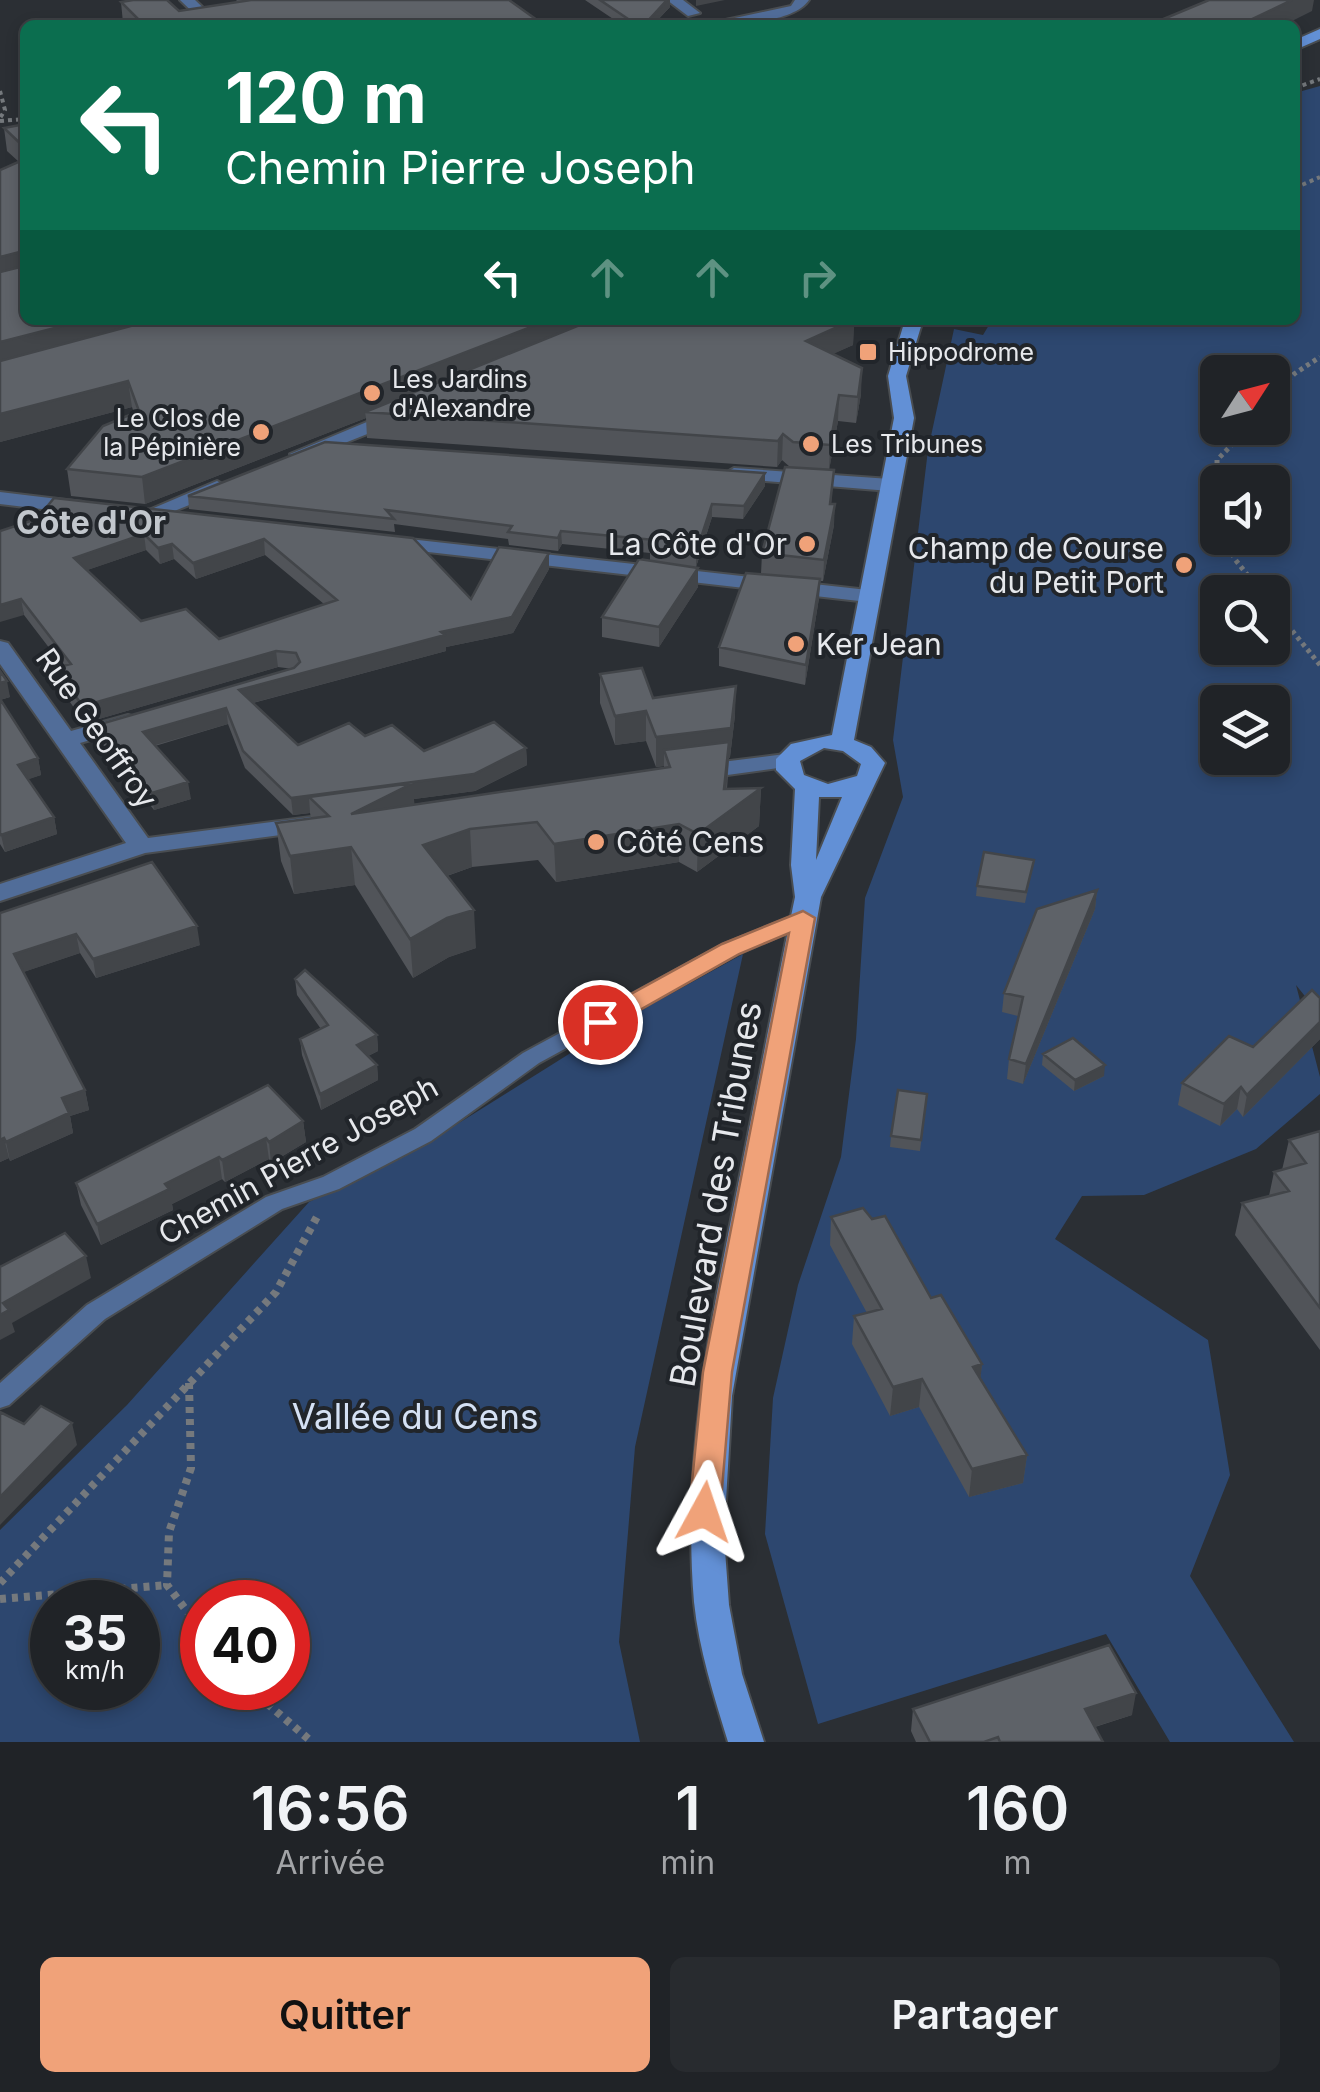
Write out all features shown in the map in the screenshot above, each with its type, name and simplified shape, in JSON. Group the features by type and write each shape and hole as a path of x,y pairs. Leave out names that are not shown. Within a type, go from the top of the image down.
{"street":[{"path":"187,0 209,20"},
{"path":"674,0 693,13"},
{"path":"736,20 796,9 802,0"},
{"path":"842,742 904,418 897,376 912,325"},
{"path":"289,459 414,409"},
{"path":"324,445 364,448"},
{"path":"716,473 890,485"},
{"path":"127,514 235,480"},
{"path":"0,498 184,520"},
{"path":"360,540 868,596"},
{"name":"Rue Geoffroy","path":"0,648 141,846"},
{"path":"65,740 158,713"},
{"path":"842,742 856,747 873,763 868,780 858,788 842,792 807,789 786,772 786,761 792,751 806,744 842,742"},
{"path":"666,776 786,761"},
{"name":"Boulevard des Tribunes","path":"806,907 858,788"},
{"name":"Boulevard des Tribunes","path":"746,1742 718,1646 704,1512 718,1372 806,907 803,866 807,789"},
{"name":"Rue Geoffroy","path":"0,893 141,846 335,820"}],"lane":[{"name":"Chemin Pierre Joseph","path":"0,1398 96,1312 274,1202 331,1183 423,1135 531,1058 806,907"}],"path":[{"path":"0,91 5,110 0,119"},
{"path":"1290,379 1320,357"},
{"path":"1217,465 1217,460 1232,445"},
{"path":"1233,555 1248,575"},
{"path":"1290,628 1320,665"},
{"path":"0,1583 276,1292 310,1235 331,1183"},
{"path":"180,1602 167,1585 169,1532 191,1468 189,1382"},
{"path":"0,1599 36,1599 132,1585 167,1585"},
{"path":"275,1710 312,1742"}],"green space":[{"path":"1320,86 1320,1015 1296,985 1320,1077 1320,1094 1256,1149 1144,1195 1082,1196 1055,1239 1208,1340 1230,1475 1190,1576 1294,1742 1170,1742 1106,1634 818,1724 765,1534 773,1398 798,1285 841,1157 856,1039 865,898 903,797 893,740 928,450 954,329 983,335 989,325 1300,325 1300,92"},
{"name":"Vallée du Cens","path":"743,954 635,1447 619,1642 640,1742 0,1742 0,1530 127,1405 309,1202 411,1153 620,1022"}],"building":[{"path":"167,0 179,11 251,0 509,0 537,20 139,20 121,2"},
{"path":"600,0 667,0 649,20 630,20"},
{"path":"1209,0 1292,0 1250,20 1161,20"},
{"path":"20,125 20,143 4,128"},
{"path":"20,161 20,252 0,257 0,170"},
{"path":"20,267 20,325 66,325 0,342 0,272"},
{"path":"134,325 536,325 142,477 67,469 103,426 139,411 128,381 0,414 0,361"},
{"path":"580,325 842,325 806,341 862,368 858,397 839,395 830,445 793,442 783,434 778,441 365,412"},
{"path":"325,442 765,473 744,506 712,504 696,553 650,548 655,540 561,531 558,538 508,532 512,526 386,510 394,519 188,496"},
{"path":"785,467 834,470 830,504 835,504 824,560 762,553"},
{"path":"54,498 413,538 471,599 499,547 549,553 512,617 441,632 445,635 239,690 298,745 349,723 365,736 392,725 424,751 494,722 526,748 474,774 291,798 243,751 226,708 143,732 188,782 152,793 97,725 294,668 300,662 296,653 276,651 83,706 54,668 71,664 21,599 0,605 0,531 37,519","holes":["144,534 158,548 172,544 193,563 264,539 337,600 219,639 186,609 141,621 74,558"]},
{"path":"639,559 698,568 659,627 602,617"},
{"path":"746,573 820,579 806,665 719,647"},
{"path":"642,668 653,698 736,686 731,728 656,737 646,711 615,716 600,674"},
{"path":"0,699 38,758 18,765 54,817 1,835 0,833"},
{"path":"729,742 724,789 761,788 698,834 679,824 554,844 537,822 470,829 423,845 474,910 447,918 410,939 351,847 290,856 276,823 329,816 309,797 413,783 351,814 670,767 664,750"},
{"path":"984,852 1034,860 1026,892 977,886"},
{"path":"152,862 197,926 93,959 76,934 14,954 85,1090 62,1098 69,1113 6,1142 4,1138 0,1140 0,913"},
{"path":"1097,890 1026,1064 1009,1059 1023,997 1004,993 1037,909"},
{"path":"305,970 377,1035 357,1045 377,1065 320,1094 300,1039 328,1025 295,979"},
{"path":"1312,990 1320,998 1320,1022 1247,1095 1241,1087 1224,1104 1182,1083 1229,1036 1253,1047"},
{"path":"1073,1038 1105,1065 1075,1080 1043,1054"},
{"path":"268,1085 303,1121 269,1142 266,1138 165,1184 169,1189 97,1224 76,1183"},
{"path":"898,1090 927,1094 921,1140 891,1136"},
{"path":"1320,1131 1320,1308 1242,1203 1289,1191 1274,1172 1306,1163 1289,1140"},
{"path":"863,1208 872,1219 885,1216 931,1298 941,1295 982,1364 973,1367 1027,1455 972,1469 922,1379 893,1387 854,1316 882,1309 831,1217"},
{"path":"65,1233 86,1256 3,1303 9,1310 0,1315 0,1267"},
{"path":"41,1406 72,1423 0,1497 0,1412 24,1424"},
{"path":"1109,1645 1136,1693 1085,1709 1103,1742 1000,1742 998,1737 984,1742 930,1742 913,1709"}],"place":[{"name":"Hippodrome","path":"868,352"},
{"name":"Les Jardins d'Alexandre","path":"372,393"},
{"name":"Le Clos de la Pépinière","path":"261,432"},
{"name":"Les Tribunes","path":"811,444"},
{"name":"La Côte d'Or","path":"807,544"},
{"name":"Champ de Course du Petit Port","path":"1184,565"},
{"name":"Ker Jean","path":"796,644"},
{"name":"Côté Cens","path":"596,842"}],"district":[{"name":"Côte d'Or","path":"91,522"}],"route":[{"path":"600,1022 731,949 803,918 718,1372 704,1512"}]}
